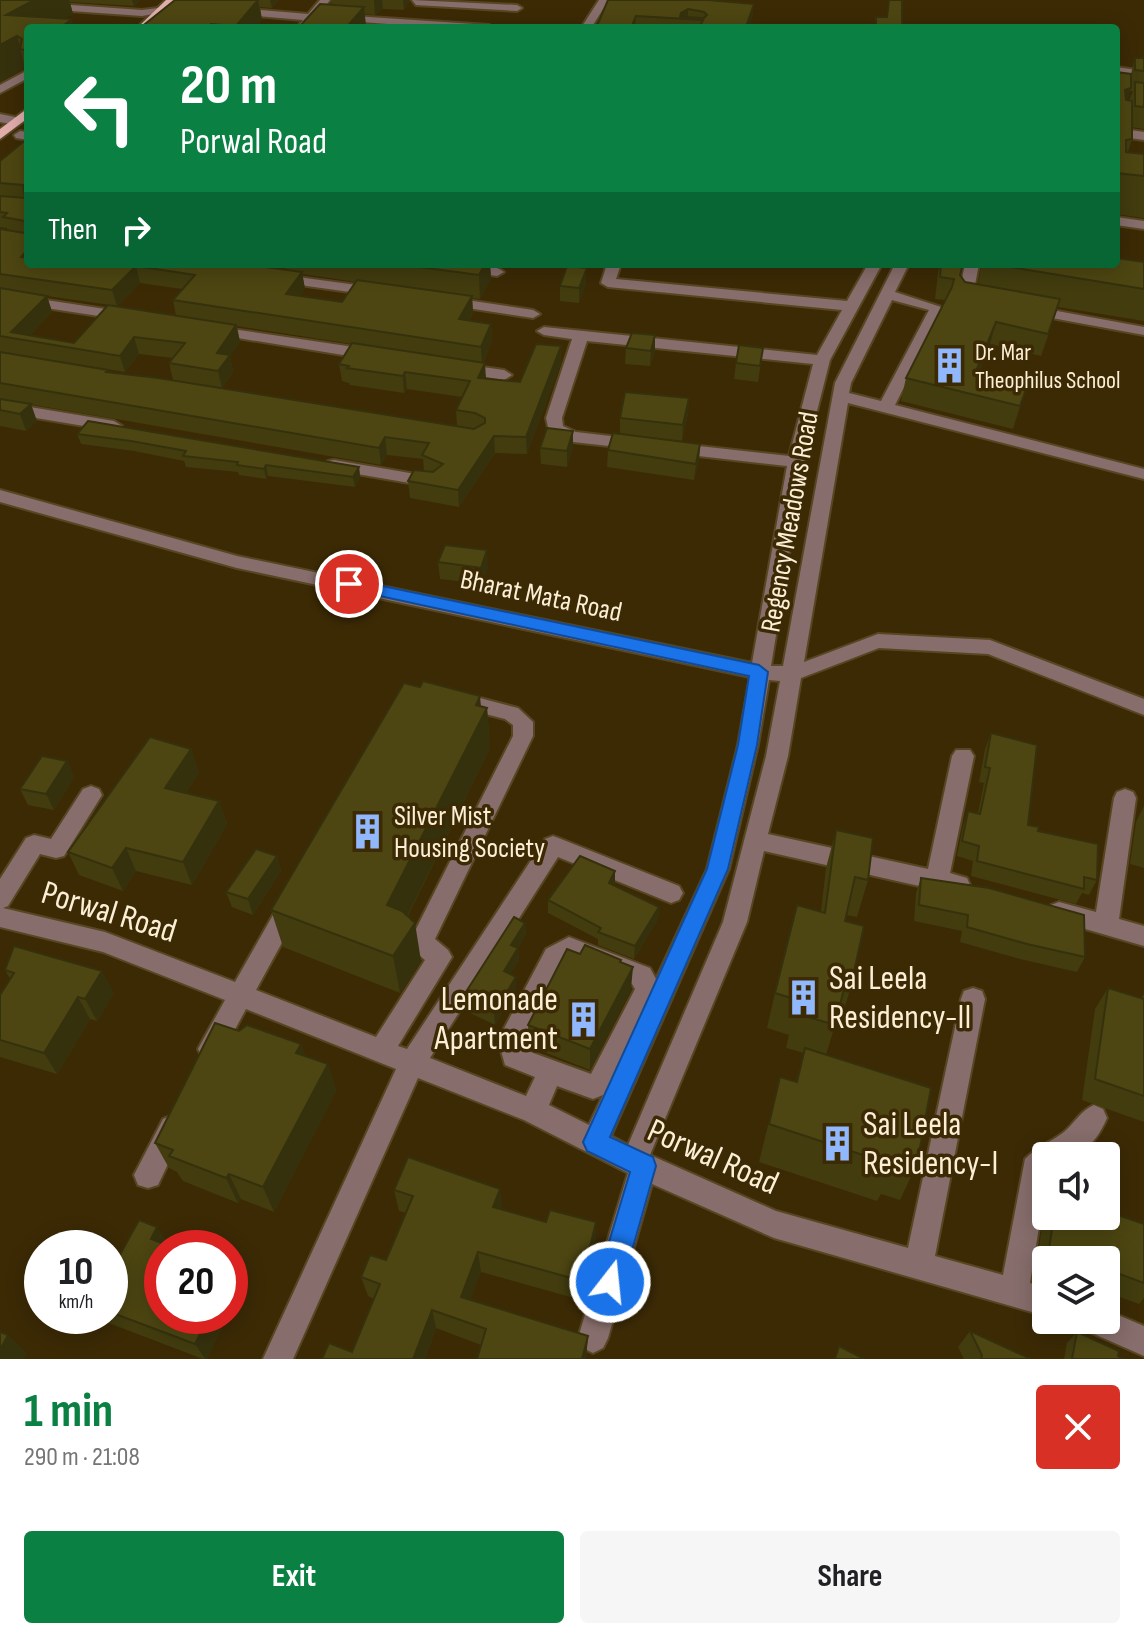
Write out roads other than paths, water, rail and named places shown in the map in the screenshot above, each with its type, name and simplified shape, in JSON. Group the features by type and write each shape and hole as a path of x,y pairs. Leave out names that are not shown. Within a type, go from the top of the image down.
{"main road":[{"path":"137,24 142,13 154,0"},
{"path":"138,24 168,4"},
{"path":"0,135 14,126"},
{"path":"0,150 14,126"}],"street":[{"path":"143,0 154,0"},
{"path":"305,24 325,0"},
{"path":"589,24 604,0"},
{"path":"403,22 417,1 517,8"},
{"path":"6,4 142,13 168,4 198,9"},
{"path":"229,11 432,24"},
{"path":"267,24 276,14"},
{"path":"1120,71 1144,74"},
{"path":"0,90 22,82"},
{"path":"1120,133 1144,136"},
{"path":"1120,222 1144,225"},
{"path":"468,268 497,272"},
{"path":"613,268 608,283 850,306"},
{"path":"595,1142 718,869 748,745 796,462 822,360 873,268"},
{"name":"Regency Meadows Road","path":"593,1338 639,1164 735,922 777,756 843,383 900,268"},
{"path":"971,268 965,298 987,302"},
{"path":"256,275 394,294"},
{"path":"886,408 937,308 887,294"},
{"path":"0,297 142,319"},
{"path":"425,299 533,314"},
{"path":"1018,308 1144,331"},
{"path":"189,326 394,358"},
{"path":"544,331 822,360"},
{"path":"581,336 554,418 555,429 573,437 796,462"},
{"path":"441,366 504,375"},
{"path":"841,396 1144,474"},
{"path":"0,407 131,429"},
{"path":"312,461 433,482"},
{"name":"Bharat Mata Road","path":"0,496 217,557 759,672 792,674"},
{"path":"792,674 878,641 990,647 1144,707"},
{"path":"381,1051 440,957 421,943 523,736 523,722 511,713 447,698 433,698"},
{"path":"937,880 963,756"},
{"path":"0,899 34,844 56,849 91,795"},
{"path":"1106,925 1125,798"},
{"path":"755,840 983,890"},
{"path":"278,1359 412,1063 553,845 671,893"},
{"path":"197,1078 239,994 303,884"},
{"path":"1037,906 1144,936"},
{"name":"Porwal Road","path":"0,917 105,942 239,994 533,1111 639,1164 774,1224 1032,1298"},
{"path":"569,947 641,976 648,988 646,994 603,1081 593,1087 550,1071 514,1057 511,1040 554,956 569,947"},
{"path":"919,1265 973,999"},
{"path":"533,1111 550,1071"},
{"path":"148,1175 183,1105"},
{"path":"1072,1142 1094,1118"},
{"path":"1014,1293 1032,1186"},
{"path":"1120,1331 1144,1341"}],"place":[{"name":"Dr. Mar Theophilus School","path":"949,366"},
{"name":"Silver Mist Housing Society","path":"368,832"},
{"name":"Sai Leela Residency-II","path":"803,998"},
{"name":"Lemonade Apartment","path":"584,1019"},
{"name":"Sai Leela Residency-I","path":"837,1144"}]}
